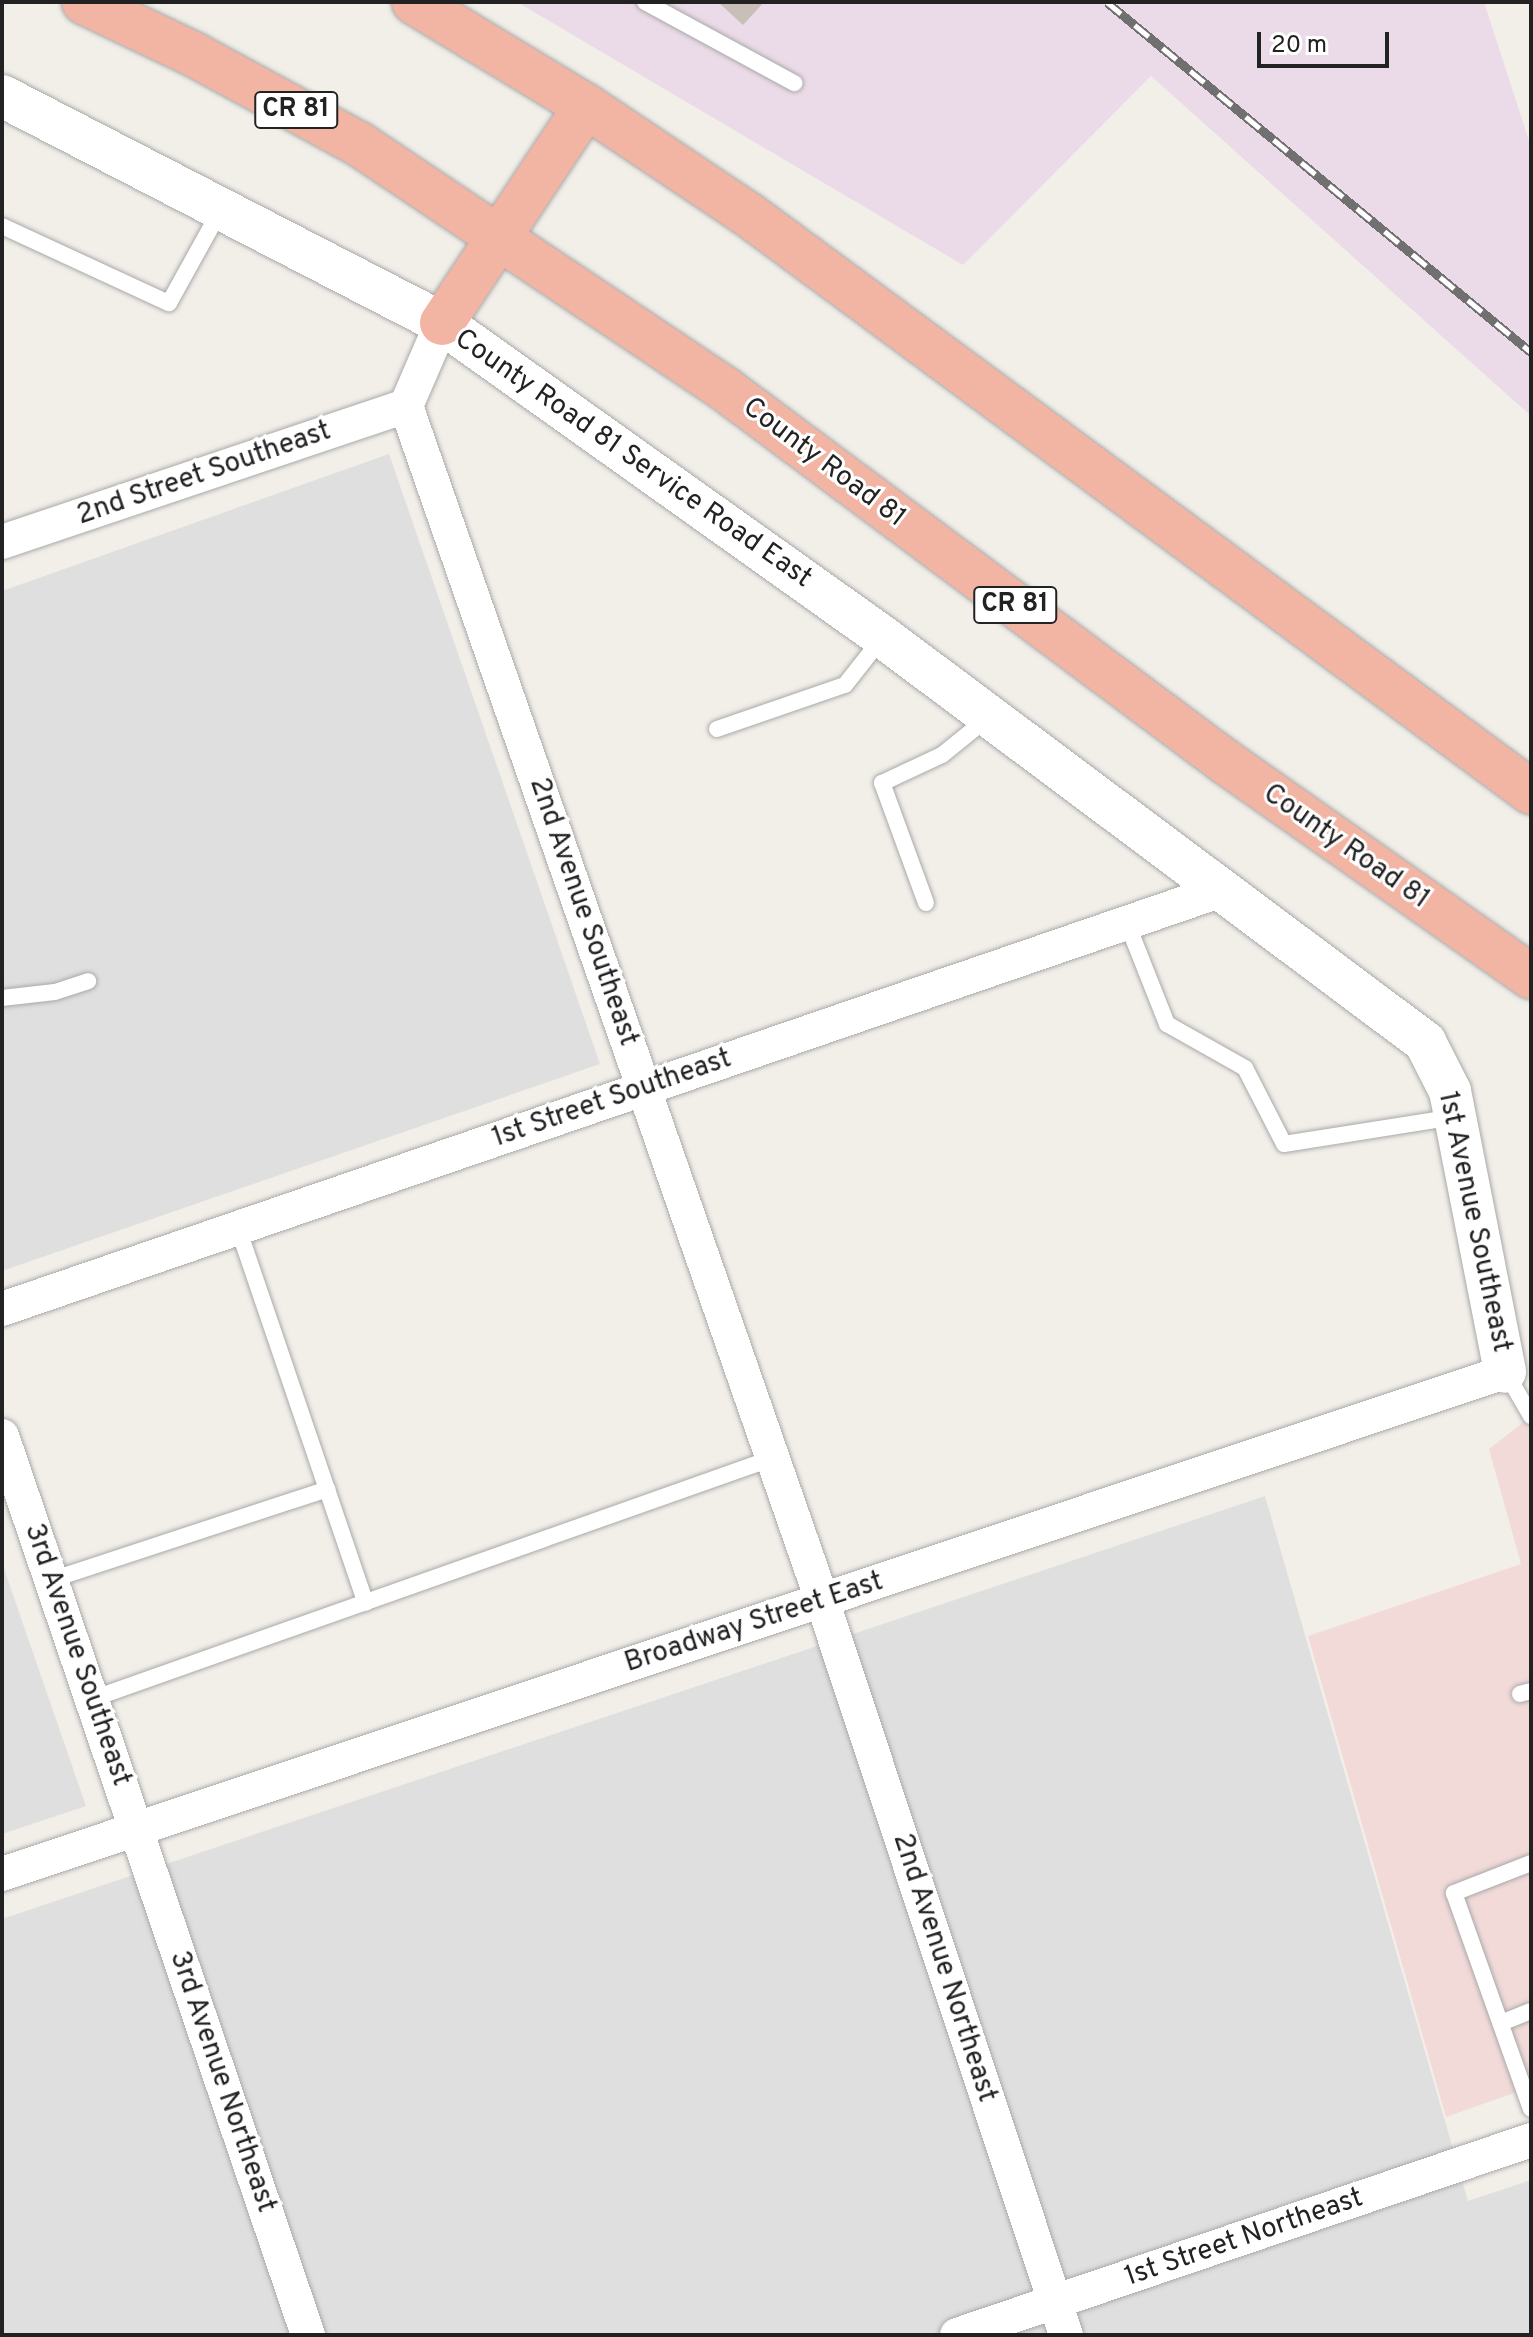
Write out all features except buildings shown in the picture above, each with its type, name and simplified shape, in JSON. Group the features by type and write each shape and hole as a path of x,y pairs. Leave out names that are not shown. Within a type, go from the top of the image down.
{"highway":[{"name":"County Road 81","path":"84,2 195,55 359,144 725,389 1227,763 1531,977"},
{"path":"414,2 586,106 749,215 1531,792"},
{"path":"442,323 586,106"},
{"path":"1227,763 1531,944"}],"street":[{"name":"County Road 81 Service Road East","path":"2,96 442,323 883,637 1222,890"},
{"path":"406,406 442,323"},
{"name":"2nd Street Southeast","path":"2,542 406,406"},
{"name":"2nd Avenue Southeast","path":"406,406 822,1600"},
{"name":"1st Street Southeast","path":"2,1309 1222,890"},
{"name":"1st Avenue Southeast","path":"1222,890 1425,1042 1441,1068 1455,1117 1505,1372"},
{"name":"Broadway Street East","path":"2,1874 1505,1372"},
{"name":"3rd Avenue Southeast","path":"2,1436 137,1829"},
{"name":"2nd Avenue Northeast","path":"822,1600 1066,2335"},
{"name":"3rd Avenue Northeast","path":"137,1829 308,2335"},
{"name":"1st Street Northeast","path":"957,2335 1531,2140"}],"lane":[{"path":"645,2 794,83"},
{"path":"2,226 169,303 222,208"},
{"path":"717,729 845,685 883,637"},
{"path":"926,903 882,783 942,755 990,716"},
{"path":"1127,923 1167,1024 1245,1068 1284,1144 1455,1117"},
{"path":"2,998 88,981"},
{"path":"238,1228 366,1603"},
{"path":"1505,1372 1531,1416"},
{"path":"92,1699 773,1458"},
{"path":"51,1580 327,1489"},
{"path":"1531,1863 1454,1893 1531,2109"},
{"path":"1501,2023 1531,2011"}],"shaded area":[{"path":"517,2 1484,2 1531,147 1531,416 1151,76 963,265"},
{"path":"389,454 600,1064 2,1271 2,591"},
{"path":"1531,1416 1531,2087 1446,2117 1308,1636 1521,1564 1489,1449"},
{"path":"1265,1496 1468,2201 1531,2180 1531,2335 2,2335 2,1919"},
{"path":"2,1563 86,1806 2,1834"}],"railway":[{"path":"1107,2 1531,352"}]}
